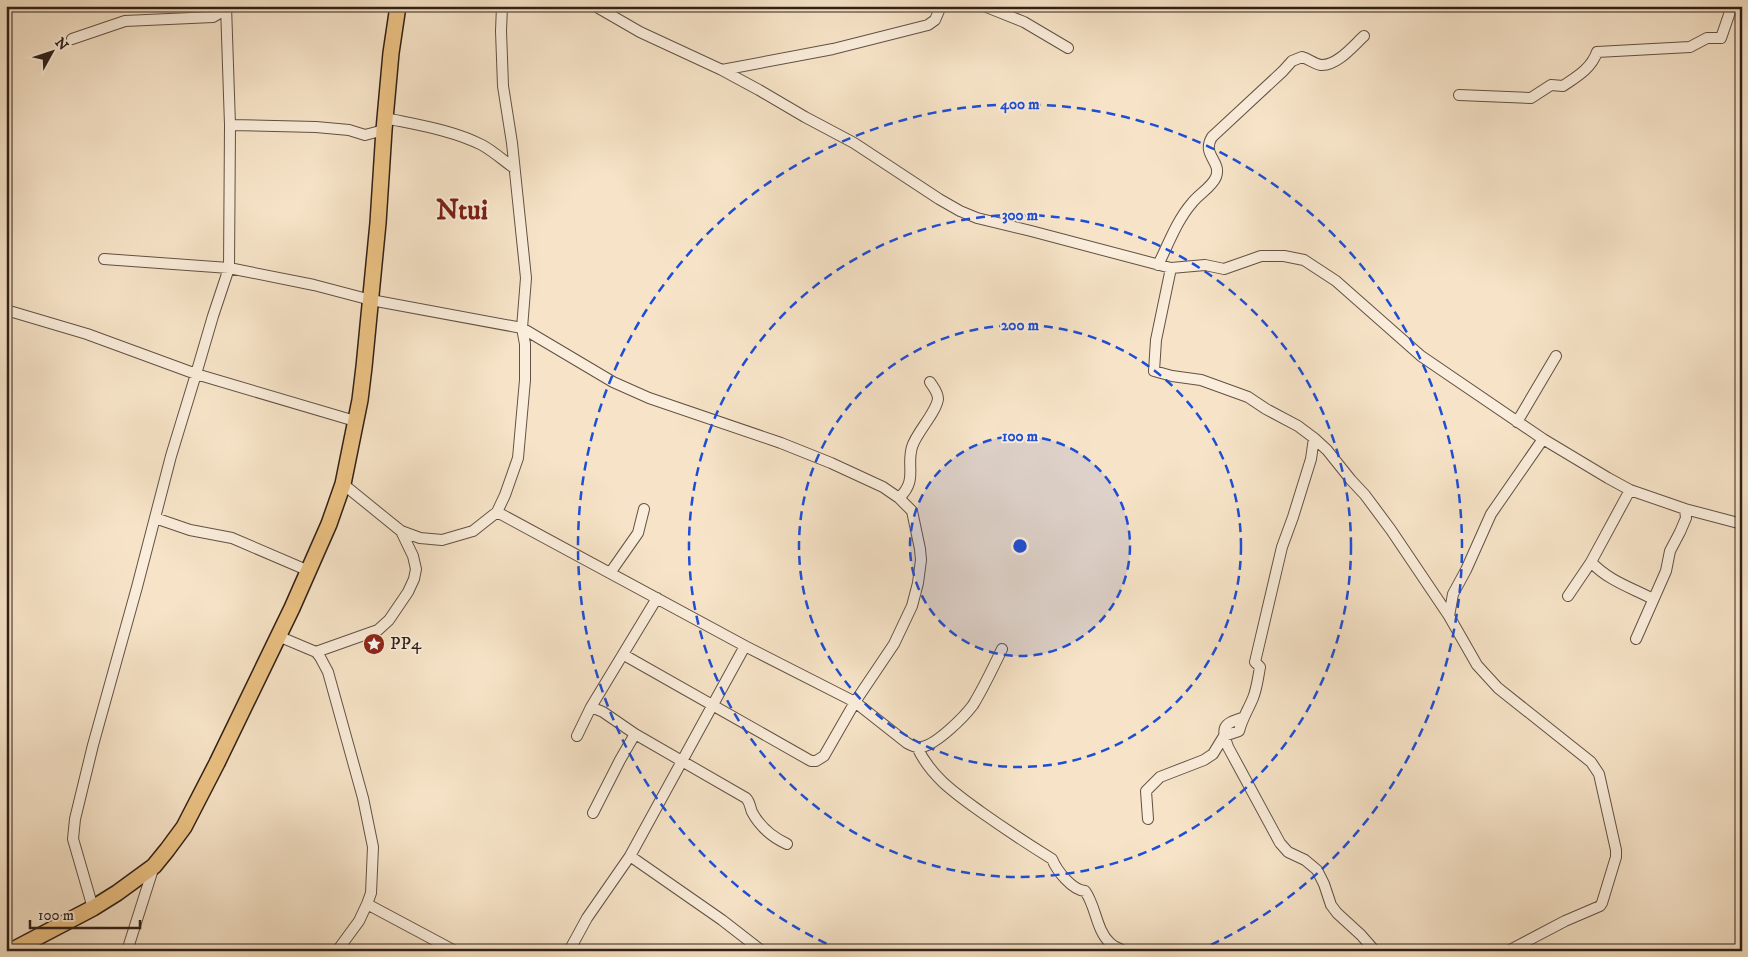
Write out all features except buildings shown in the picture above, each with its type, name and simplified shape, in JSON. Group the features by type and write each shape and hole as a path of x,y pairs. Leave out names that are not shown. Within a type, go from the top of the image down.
{"highway":[{"path":"11,951 93,908 154,866 184,827 278,636 329,524 343,484 364,367 391,53 398,6"}],"street":[{"path":"343,484 401,531 412,536 442,540 472,531 497,512 505,495 519,450 525,380 522,328 526,278 512,144 503,86 502,6"},
{"path":"595,6 647,35 722,70 805,118 854,142 960,211 995,224 1031,231 1171,268 1205,265 1224,269 1261,256 1284,256 1304,260 1336,281 1421,356 1542,439 1630,490 1684,509 1742,524"},
{"path":"722,70 833,49 928,25 935,20 941,6"},
{"path":"984,6 1024,22 1068,48"},
{"path":"1459,95 1530,98 1551,85 1563,86 1594,62 1597,52 1690,47 1707,38 1721,38 1732,6"},
{"path":"213,17 227,8"},
{"path":"93,908 74,839 75,820 170,456 212,316 229,268 230,124 227,8"},
{"path":"72,39 125,21 213,17 227,24"},
{"path":"1158,265 1187,210 1216,177 1217,168 1208,150 1212,137 1284,71 1292,60 1302,57 1319,64 1332,62 1346,53 1364,36"},
{"path":"230,124 349,130 365,135 385,124 436,129 484,146 514,168"},
{"path":"104,260 229,268 299,282 371,300 522,328 613,382 649,398 782,443 866,478 899,498 912,511 918,533 921,560 912,606 894,644 824,756 816,761 811,761 624,655"},
{"path":"1171,268 1156,340 1154,371 1172,376 1201,380 1248,397 1298,426 1314,438 1327,450 1365,495 1418,568 1449,616 1477,665 1498,688 1595,766 1599,774 1616,850 1616,857 1606,894 1600,906 1508,951"},
{"path":"6,310 87,334 196,374 355,421"},
{"path":"1517,422 1556,356"},
{"path":"899,498 907,491 909,483 911,448 937,402 937,392 930,382"},
{"path":"1148,819 1146,791 1160,777 1204,760 1213,754 1224,736 1226,725 1230,721 1242,718 1256,690 1260,667 1255,662 1282,547 1312,459 1314,438"},
{"path":"1449,616 1453,594 1491,514 1542,439"},
{"path":"1568,596 1591,562 1630,490"},
{"path":"1636,639 1666,571 1670,551 1686,518 1684,509"},
{"path":"610,573 638,533 644,510"},
{"path":"497,512 745,646 856,702 908,743 916,747 929,768 950,790 1010,834 1052,859 1055,866 1073,886 1080,891 1085,891 1109,942 1124,951"},
{"path":"155,518 190,530 232,538 309,571"},
{"path":"316,652 378,630 389,620 408,592 416,569 413,556 401,531"},
{"path":"1591,562 1616,582 1633,588 1653,599"},
{"path":"577,736 593,704 657,598"},
{"path":"278,636 316,652 328,672 369,820 373,847 371,893 359,921 338,951"},
{"path":"569,951 587,918 630,856 745,646"},
{"path":"916,747 925,746 946,733 972,707 1002,649"},
{"path":"593,704 635,734 746,798 760,824 774,838 787,844"},
{"path":"593,813 635,734"},
{"path":"1224,736 1228,747 1280,843 1288,852 1305,860 1317,870 1331,905 1375,951"},
{"path":"630,856 722,920 762,951"},
{"path":"129,950 154,866"},
{"path":"367,904 455,951"}],"place":[{"name":"PP4","path":"374,644"}],"district":[{"name":"Ntui","path":"462,210"}]}
